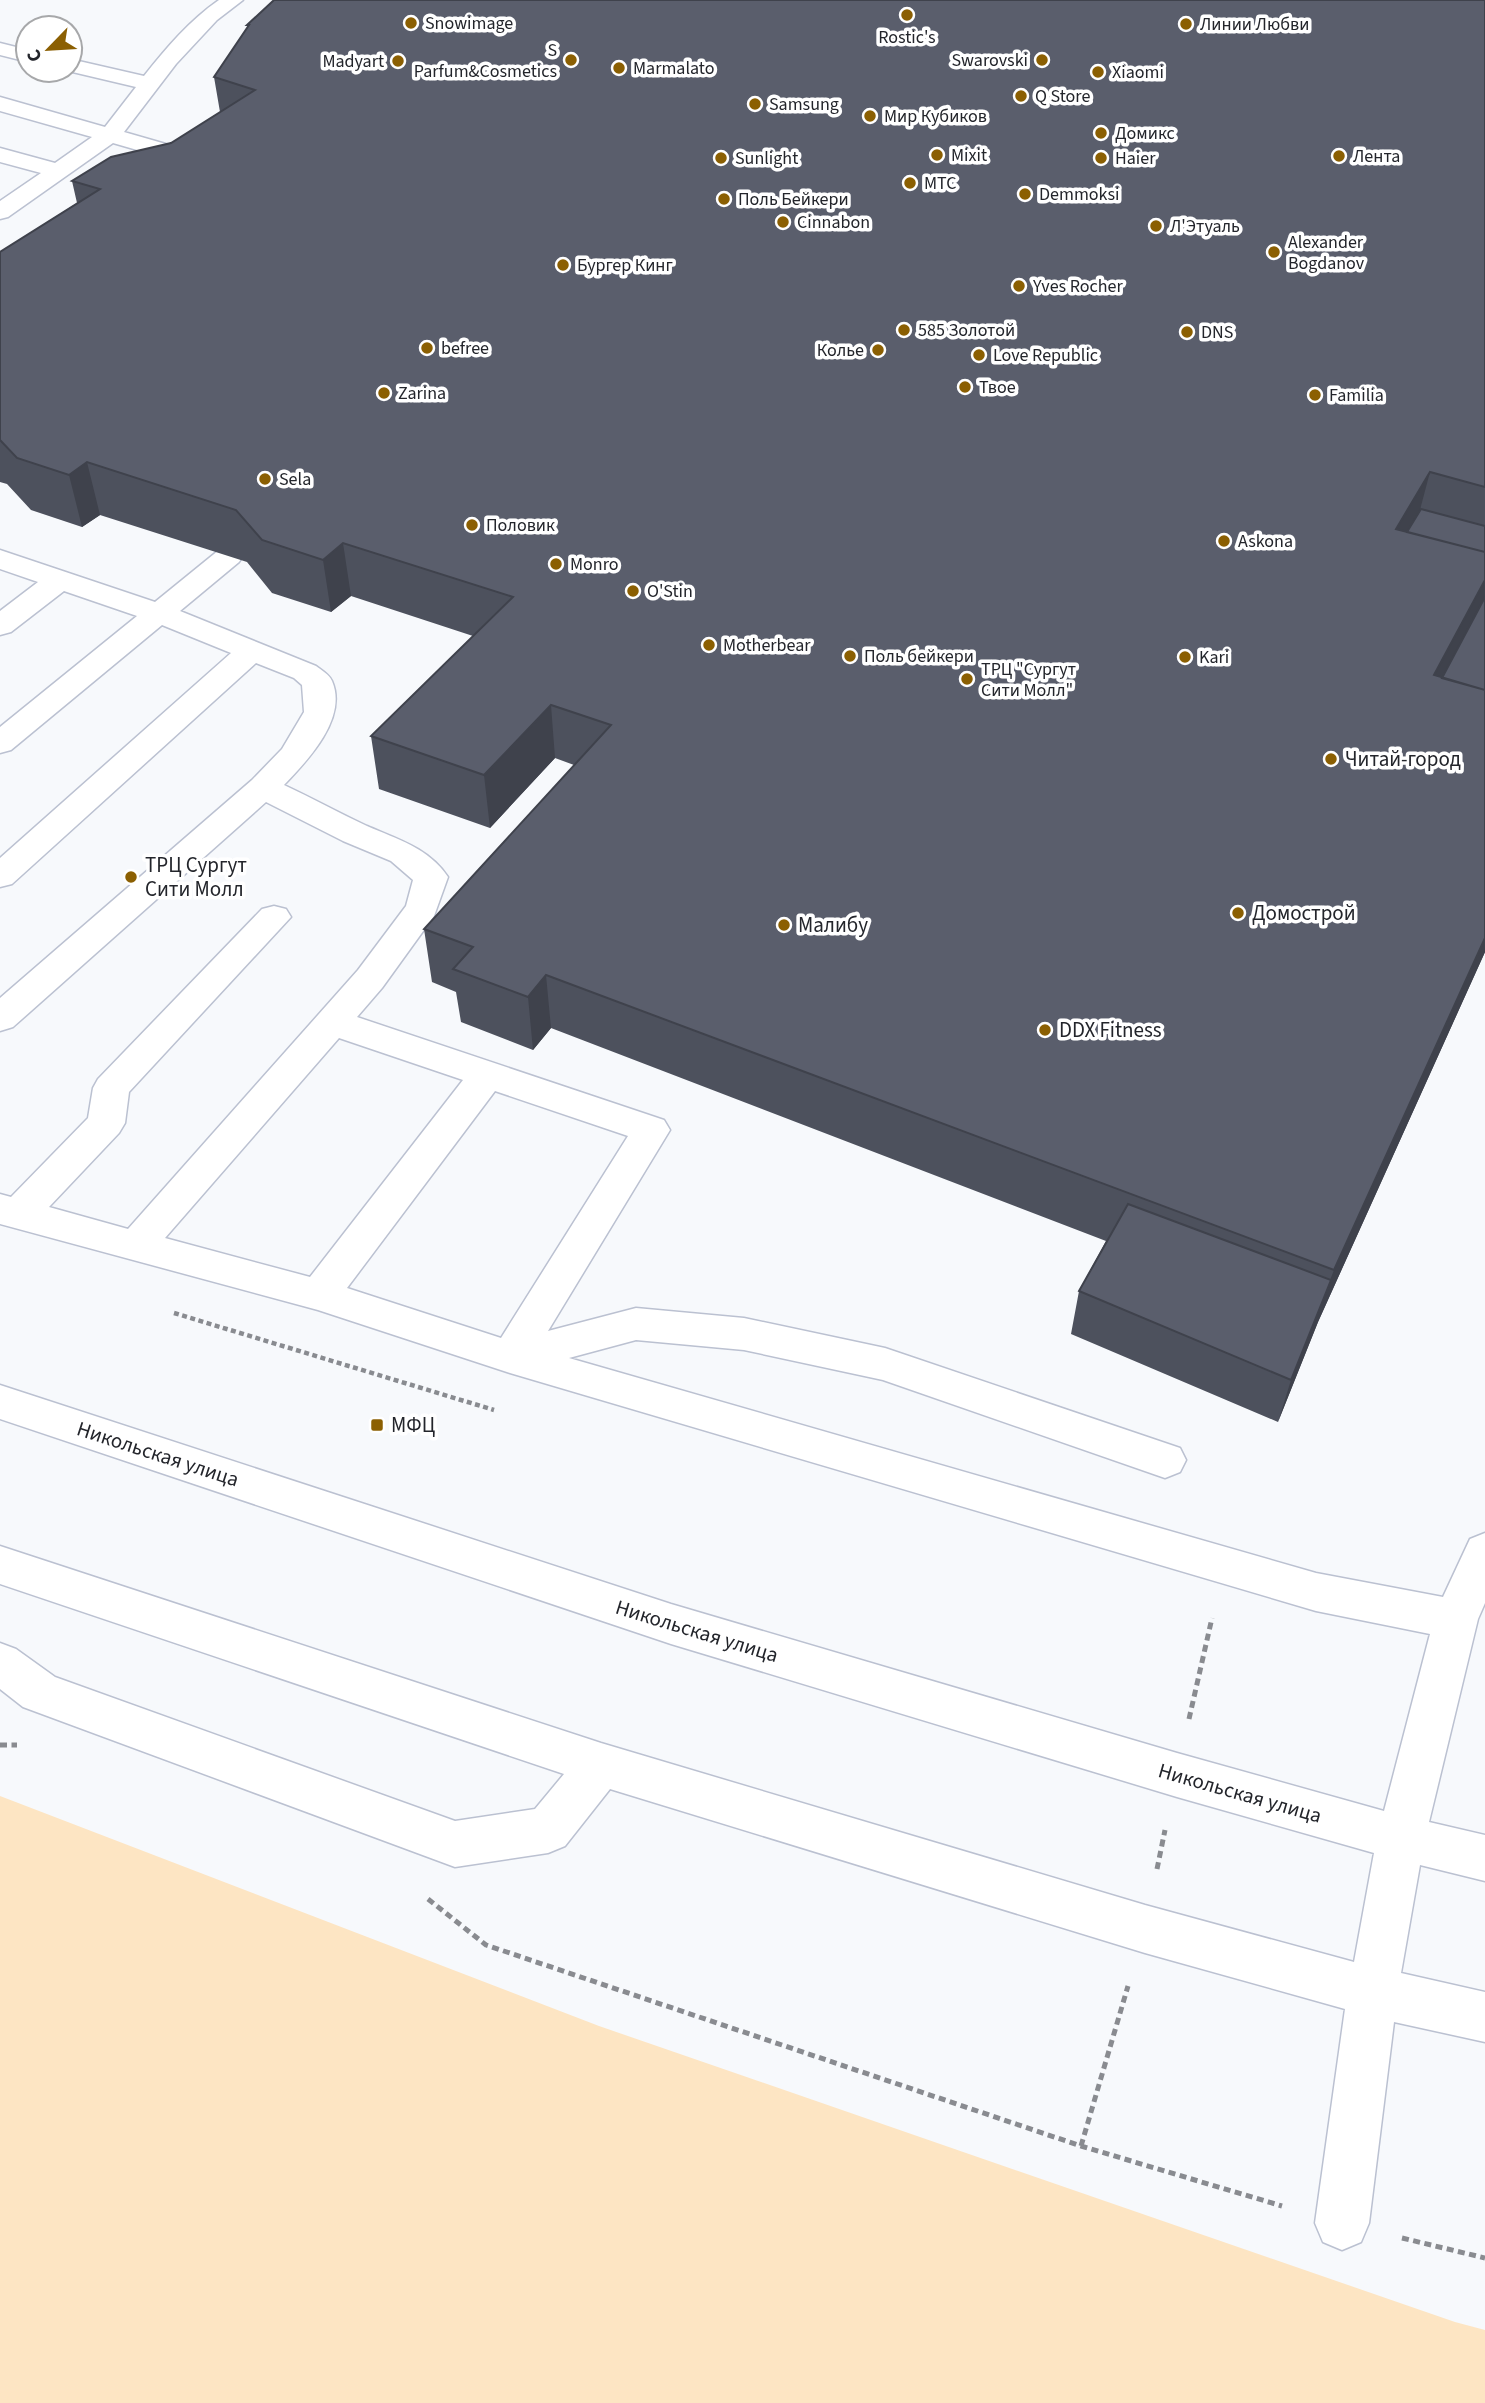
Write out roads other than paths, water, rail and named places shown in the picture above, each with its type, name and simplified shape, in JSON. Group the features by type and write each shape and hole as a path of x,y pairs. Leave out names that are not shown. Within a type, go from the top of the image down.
{"street":[{"path":"2,209 111,134 148,83 193,32 209,16 233,0"},
{"path":"193,32 251,0"},
{"path":"84,68 148,83"},
{"path":"0,104 218,166"},
{"path":"0,155 60,171"},
{"path":"0,743 229,556"},
{"path":"0,559 158,613 305,672 317,682 320,712 295,755 263,787 0,1018"},
{"path":"0,626 59,580"},
{"path":"0,876 253,650"},
{"path":"135,1247 370,979 422,908 431,877 403,853 355,833 263,787"},
{"path":"10,1211 106,1123 111,1088 274,917"},
{"path":"332,1022 651,1130 510,1357"},
{"path":"319,1295 487,1075"},
{"path":"10,1211 319,1295 510,1357 1316,1592 1455,1619"},
{"path":"510,1357 636,1324 744,1334 885,1364 1165,1460"},
{"name":"Никольская улица","path":"0,1402 671,1624 1163,1771 1401,1838 1485,1858"},
{"path":"1342,2224 1373,1992 1401,1838 1455,1619 1485,1552"},
{"path":"0,1565 601,1765 1145,1929 1373,1992 1485,2017"},
{"path":"0,1663 39,1692 455,1844 548,1830 601,1765"}],"place":[{"name":"Rostic's","path":"907,15"},
{"name":"Snowimage","path":"411,23"},
{"name":"Линии Любви","path":"1186,24"},
{"name":"S Parfum&Cosmetics","path":"571,60"},
{"name":"Swarovski","path":"1042,60"},
{"name":"Madyart","path":"398,61"},
{"name":"Marmalato","path":"619,68"},
{"name":"Xiaomi","path":"1098,72"},
{"name":"Q Store","path":"1021,96"},
{"name":"Samsung","path":"755,104"},
{"name":"Мир Кубиков","path":"870,116"},
{"name":"Домикс","path":"1101,133"},
{"name":"Mixit","path":"937,155"},
{"name":"Лента","path":"1339,156"},
{"name":"Sunlight","path":"721,158"},
{"name":"Haier","path":"1101,158"},
{"name":"МТС","path":"910,183"},
{"name":"Demmoksi","path":"1025,194"},
{"name":"Поль Бейкери","path":"724,199"},
{"name":"Cinnabon","path":"783,222"},
{"name":"Л'Этуаль","path":"1156,226"},
{"name":"Alexander Bogdanov","path":"1274,252"},
{"name":"Бургер Кинг","path":"563,265"},
{"name":"Yves Rocher","path":"1019,286"},
{"name":"585 Золотой","path":"904,330"},
{"name":"DNS","path":"1187,332"},
{"name":"befree","path":"427,348"},
{"name":"Колье","path":"878,350"},
{"name":"Love Republic","path":"979,355"},
{"name":"Твое","path":"965,387"},
{"name":"Zarina","path":"384,393"},
{"name":"Familia","path":"1315,395"},
{"name":"Sela","path":"265,479"},
{"name":"Половик","path":"472,525"},
{"name":"Askona","path":"1224,541"},
{"name":"Monro","path":"556,564"},
{"name":"O'Stin","path":"633,591"},
{"name":"Motherbear","path":"709,645"},
{"name":"Поль бейкери","path":"850,656"},
{"name":"Kari","path":"1185,657"},
{"name":"ТРЦ \"Сургут Сити Молл\"","path":"967,679"},
{"name":"Читай-город","path":"1331,759"},
{"name":"ТРЦ Сургут Сити Молл","path":"131,877"},
{"name":"Домострой","path":"1238,913"},
{"name":"Малибу","path":"784,925"},
{"name":"DDX Fitness","path":"1045,1030"},
{"name":"МФЦ","path":"377,1425"}]}
